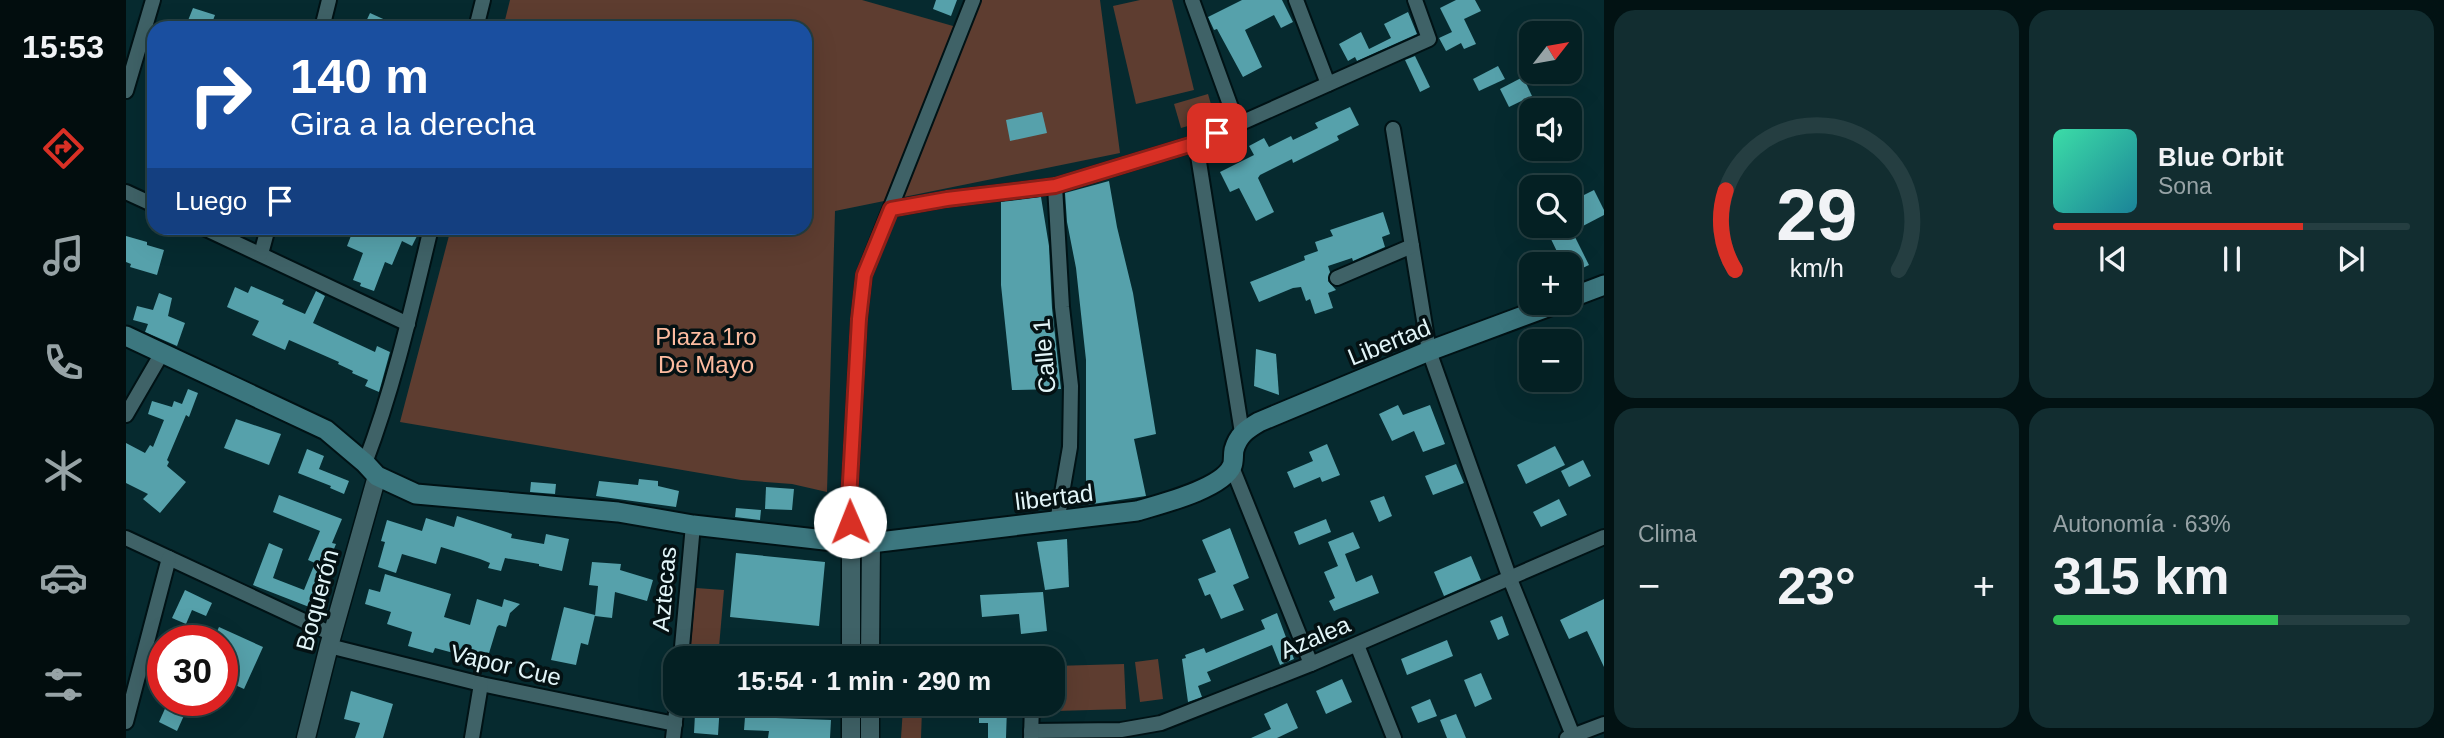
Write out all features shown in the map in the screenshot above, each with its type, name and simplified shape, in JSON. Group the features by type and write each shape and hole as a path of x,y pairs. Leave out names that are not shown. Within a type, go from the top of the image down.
{"main road":[{"path":"1582,293 1604,285"},
{"name":"Libertad","path":"1242,433 1259,422 1429,351 1526,315"},
{"name":"libertad","path":"126,336 326,430 371,470 416,494 618,512 693,525 871,543 1137,511 1176,499 1223,478 1232,467"},
{"path":"1232,467 1234,447 1242,433"}],"street":[{"path":"126,91 153,0"},
{"path":"324,21 329,0"},
{"path":"478,21 482,0"},
{"path":"851,646 849,500 864,275 973,0"},
{"path":"1192,0 1237,124"},
{"path":"1296,0 1328,84"},
{"path":"891,209 947,199 1055,186 1196,143 1429,39 1415,0"},
{"path":"1393,129 1429,351 1510,579 1572,737 1604,724"},
{"path":"1196,143 1242,433"},
{"name":"Calle 1","path":"1055,186 1062,307 1071,386 1070,447 1057,522"},
{"path":"126,192 147,202"},
{"path":"219,235 408,324"},
{"path":"261,254 266,235"},
{"path":"371,470 376,436 408,324 428,235"},
{"path":"1337,278 1412,246"},
{"path":"126,415 162,353"},
{"path":"1232,467 1311,664"},
{"name":"Boquerón","path":"306,738 371,470"},
{"name":"Aztecas","path":"682,646 693,525"},
{"name":"Azalea","path":"1031,735 1121,730 1161,723 1357,645 1604,537"},
{"name":"Vapor Cue","path":"126,538 330,640 481,684 674,731"},
{"path":"870,646 871,543"},
{"path":"126,722 169,558"},
{"path":"1357,645 1394,738"},
{"path":"472,738 481,684"},
{"path":"851,716 851,738"},
{"path":"870,716 870,738"},
{"path":"1031,735 1032,716"}],"green space":[{"name":"Plaza 1ro De Mayo","path":"510,0 862,0 967,30 982,0 1100,0 1120,153 835,211 827,492 792,484 741,480 400,422 449,235 812,235 812,21 505,21"},
{"path":"1140,0 1172,0 1194,90 1136,104 1113,6"},
{"path":"1208,94 1215,118 1181,128 1174,104"},
{"path":"696,588 724,590 719,646 691,644"},
{"path":"1158,659 1163,699 1140,702 1135,662"},
{"path":"1124,664 1126,709 1065,711 1065,666"},
{"path":"902,716 922,716 921,738 901,738"}],"building":[{"path":"936,0 957,0 951,16 933,9"},
{"path":"1242,0 1282,0 1293,22 1281,28 1274,15 1245,30 1262,67 1243,77 1208,17"},
{"path":"1456,0 1475,0 1481,11 1464,19 1476,44 1464,49 1461,43 1446,51 1439,38 1452,32 1440,8"},
{"path":"193,8 215,15 213,21 188,21"},
{"path":"1408,12 1417,34 1357,61 1355,57 1348,61 1339,44 1361,32 1369,49 1391,38 1384,24"},
{"path":"370,13 388,21 366,21"},
{"path":"1415,56 1430,87 1420,92 1405,60"},
{"path":"1498,66 1505,79 1479,91 1473,79"},
{"path":"1519,79 1519,84 1526,84 1532,96 1519,98 1519,102 1509,107 1500,89"},
{"path":"1350,107 1359,125 1337,136 1339,140 1293,163 1292,159 1260,175 1258,178 1274,212 1256,221 1239,188 1230,192 1220,172 1254,155 1249,146 1264,138 1269,147 1291,136 1293,140 1318,128 1315,123"},
{"path":"1042,112 1047,133 1010,141 1006,120"},
{"path":"1109,181 1133,293 1156,434 1134,439 1146,496 1086,505 1086,360 1065,193"},
{"path":"1594,190 1604,215 1582,226 1582,196"},
{"path":"1041,197 1049,246 1052,308 1061,389 1012,390 1001,285 1001,202"},
{"path":"1383,212 1390,234 1382,237 1385,247 1353,261 1352,258 1328,266 1328,281 1336,290 1328,293 1333,308 1315,314 1310,299 1306,301 1301,287 1259,302 1250,282 1305,260 1304,256 1318,251 1315,242 1333,236 1330,230"},
{"path":"351,235 418,235 412,246 402,241 392,265 385,262 374,291 353,280 363,253 347,246"},
{"path":"126,236 164,250 157,275 130,267 131,264 126,262"},
{"path":"1550,238 1576,238 1589,265 1582,268 1582,252 1557,252"},
{"path":"251,286 284,300 282,304 305,314 316,291 325,296 313,323 375,352 377,346 390,352 379,392 365,386 368,380 352,373 353,371 338,364 339,362 289,340 285,350 252,335 259,321 227,307 235,287 248,293"},
{"path":"159,293 172,298 168,316 185,323 177,346 145,332 148,324 133,320 137,306 153,310"},
{"path":"1256,349 1276,354 1279,395 1254,386"},
{"path":"188,389 198,393 167,460 167,466 186,482 160,513 143,499 148,494 126,483 126,443 145,453 150,445 153,447 164,420 148,414 152,401 172,407 174,401 182,404"},
{"path":"1398,405 1403,415 1430,405 1445,444 1423,452 1414,431 1392,441 1379,414"},
{"path":"236,419 281,434 269,465 224,448"},
{"path":"1327,444 1340,475 1322,482 1320,477 1294,488 1287,472 1313,461 1309,452"},
{"path":"1555,446 1565,465 1526,484 1517,465"},
{"path":"307,449 324,456 319,469 349,481 344,494 298,473"},
{"path":"1583,460 1591,476 1569,487 1561,471"},
{"path":"1456,464 1464,483 1433,495 1425,476"},
{"path":"639,479 658,481 658,486 679,491 676,507 596,496 599,481 638,485"},
{"path":"531,482 556,484 555,494 530,492"},
{"path":"766,487 794,489 792,510 765,509"},
{"path":"279,495 342,519 332,543 336,544 319,586 330,591 322,612 253,585 269,543 283,549 273,578 304,590 315,563 308,560 320,531 273,512"},
{"path":"1384,496 1392,516 1379,522 1370,501"},
{"path":"1559,499 1567,515 1541,527 1533,512"},
{"path":"736,508 761,510 760,520 735,517"},
{"path":"457,516 512,534 511,538 544,544 546,534 569,539 562,571 505,558 501,571 488,568 490,563 480,559 441,547 436,564 402,554 396,573 378,567 385,542 381,541 387,520 422,531 426,518 454,527"},
{"path":"1326,519 1331,532 1299,545 1294,532"},
{"path":"1230,528 1249,578 1233,585 1244,610 1221,619 1210,594 1205,596 1198,579 1216,572 1202,540"},
{"path":"1353,532 1360,548 1345,554 1356,582 1372,575 1379,593 1334,611 1329,601 1335,598 1324,572 1338,566 1328,542"},
{"path":"1067,539 1069,587 1045,590 1037,542"},
{"path":"736,553 825,562 819,626 730,617"},
{"path":"1471,556 1481,580 1444,596 1434,572"},
{"path":"592,562 621,564 620,570 653,580 647,601 615,592 612,618 595,616 598,586 589,585"},
{"path":"385,574 451,594 444,617 470,625 477,599 502,607 504,599 520,604 510,613 506,627 497,627 486,663 476,660 474,664 460,660 461,655 435,648 433,653 408,646 412,632 387,624 391,612 365,604 369,589 380,592"},
{"path":"185,590 212,603 206,616 192,610 186,624 172,618"},
{"path":"1043,592 1047,631 1021,634 1019,614 982,617 980,595"},
{"path":"1604,599 1604,667 1587,631 1569,639 1560,620"},
{"path":"564,607 595,615 588,645 581,643 576,665 551,660"},
{"path":"1277,613 1294,659 1280,665 1272,645 1207,672 1211,681 1198,686 1202,697 1188,702 1182,659 1186,658 1185,655 1204,648 1206,653 1265,629 1261,620"},
{"path":"1502,616 1509,635 1498,640 1490,621"},
{"path":"238,636 263,647 244,689 238,686"},
{"path":"1447,640 1453,656 1407,675 1401,659"},
{"path":"1481,673 1492,699 1475,707 1464,680"},
{"path":"1342,679 1352,702 1326,714 1316,691"},
{"path":"351,691 393,704 383,738 355,738 360,723 344,719"},
{"path":"1430,699 1437,716 1418,723 1411,707"},
{"path":"1287,703 1298,728 1277,738 1251,738 1271,729 1264,714"},
{"path":"1456,714 1466,738 1447,738 1440,720"},
{"path":"162,716 184,716 177,731 159,722"},
{"path":"695,716 719,716 718,735 694,733"},
{"path":"979,716 1007,716 1006,738 988,738 988,723 979,723"},
{"path":"745,717 831,720 830,738 768,738 769,731 744,730"}],"route":[{"path":"850,522 857,345 864,275 891,209 947,199 1055,186 1196,143 1217,133"}]}
